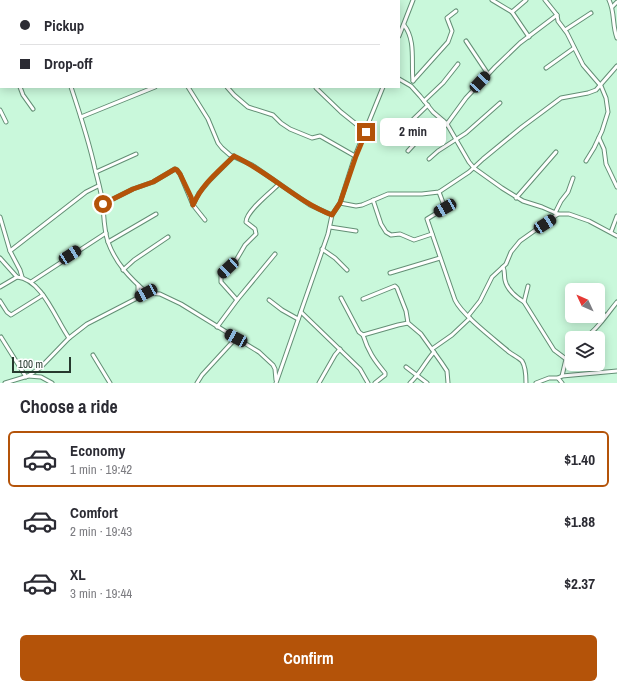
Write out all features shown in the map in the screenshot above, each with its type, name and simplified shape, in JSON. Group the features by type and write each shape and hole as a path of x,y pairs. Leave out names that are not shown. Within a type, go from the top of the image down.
{"street":[{"path":"400,34 411,7 412,0"},
{"path":"492,0 498,1 512,12 529,37"},
{"path":"512,12 526,0"},
{"path":"545,0 557,15 558,21 565,30 583,65 601,86 606,98 608,112 599,138 586,160"},
{"path":"609,0 612,7 614,27 617,38"},
{"path":"612,7 617,2"},
{"path":"411,86 448,42 452,31 447,18 456,11"},
{"path":"565,30 591,13"},
{"path":"408,151 418,140 440,130 447,124 466,98 488,74 529,37 557,15"},
{"path":"404,25 408,29 412,45 413,82"},
{"path":"466,41 488,74"},
{"path":"546,68 574,48"},
{"path":"424,101 443,83 458,64"},
{"path":"340,203 356,206 388,194 422,194 439,192 474,168 522,127 561,98 596,90 617,66"},
{"path":"400,80 411,86 433,112 447,124 474,168 516,198 556,213 569,214 589,221 617,236"},
{"path":"20,88 23,95 33,108"},
{"path":"71,88 96,172 103,204 108,242 123,270 146,293"},
{"path":"81,117 153,88"},
{"path":"189,88 208,119 218,143 226,152 252,165 310,205 332,215"},
{"path":"228,88 248,107 273,115 290,129 312,138 320,136 356,156"},
{"path":"316,88 341,112 366,132"},
{"path":"276,382 330,227 332,215 340,203 356,156 383,88"},
{"path":"428,159 438,151 457,140 500,103"},
{"path":"399,133 428,105"},
{"path":"0,110 6,122"},
{"path":"599,138 604,149 606,164 617,187"},
{"path":"516,198 556,152"},
{"path":"96,172 136,154"},
{"path":"193,205 202,188 234,156"},
{"path":"103,204 133,189 153,182 175,169 180,174 191,197 193,205 205,220"},
{"path":"410,383 418,376 433,351 452,335 469,317 480,301 492,277 506,264 511,252 520,241 556,213 561,201 568,192 573,178"},
{"path":"237,300 222,282 220,276 235,262 245,245 256,234 255,230 246,222 247,218 256,204 279,184"},
{"path":"10,251 86,192 98,186"},
{"path":"439,192 445,208 427,219 455,300 459,307 469,317 522,362 525,371 526,383"},
{"path":"372,200 381,224 386,232 391,235 400,234 414,240 432,234"},
{"path":"108,242 156,214"},
{"path":"611,232 617,216"},
{"path":"0,217 10,251 22,277"},
{"path":"330,227 356,231"},
{"path":"31,282 106,233"},
{"path":"123,270 134,260 168,237"},
{"path":"322,249 339,261 347,270"},
{"path":"217,327 275,254"},
{"path":"0,258 16,277"},
{"path":"390,273 440,258"},
{"path":"503,267 506,283 510,290 516,297 524,302 554,350 565,358"},
{"path":"0,287 16,277 22,277 31,282 43,295 68,338"},
{"path":"138,285 138,297"},
{"path":"363,299 395,286 406,311 408,323 421,334 433,351 446,371 448,383"},
{"path":"524,302 528,286"},
{"path":"5,383 27,376 40,368 68,338 87,324 146,293 160,294 181,304 259,352 273,365 276,382"},
{"path":"0,300 7,312 10,314 43,295"},
{"path":"341,298 356,326 363,335 370,354 385,373 385,375 374,383"},
{"path":"269,300 282,310 298,319"},
{"path":"605,316 617,302"},
{"path":"301,312 360,369 368,383"},
{"path":"363,335 408,323"},
{"path":"593,331 601,323"},
{"path":"1,337 27,376"},
{"path":"197,383 202,375 236,338"},
{"path":"319,383 340,349"},
{"path":"93,355 110,383"},
{"path":"562,376 565,363"},
{"path":"406,367 427,383"},
{"path":"536,383 543,382 549,378 558,378 562,376 617,371"},
{"path":"27,376 41,377 52,383"},
{"path":"558,378 562,383"}],"route":[{"path":"103,204 133,189 153,182 175,169 180,174 191,197 193,205 204,186 234,156 252,165 310,205 332,215 340,203 350,172 366,132"}]}
